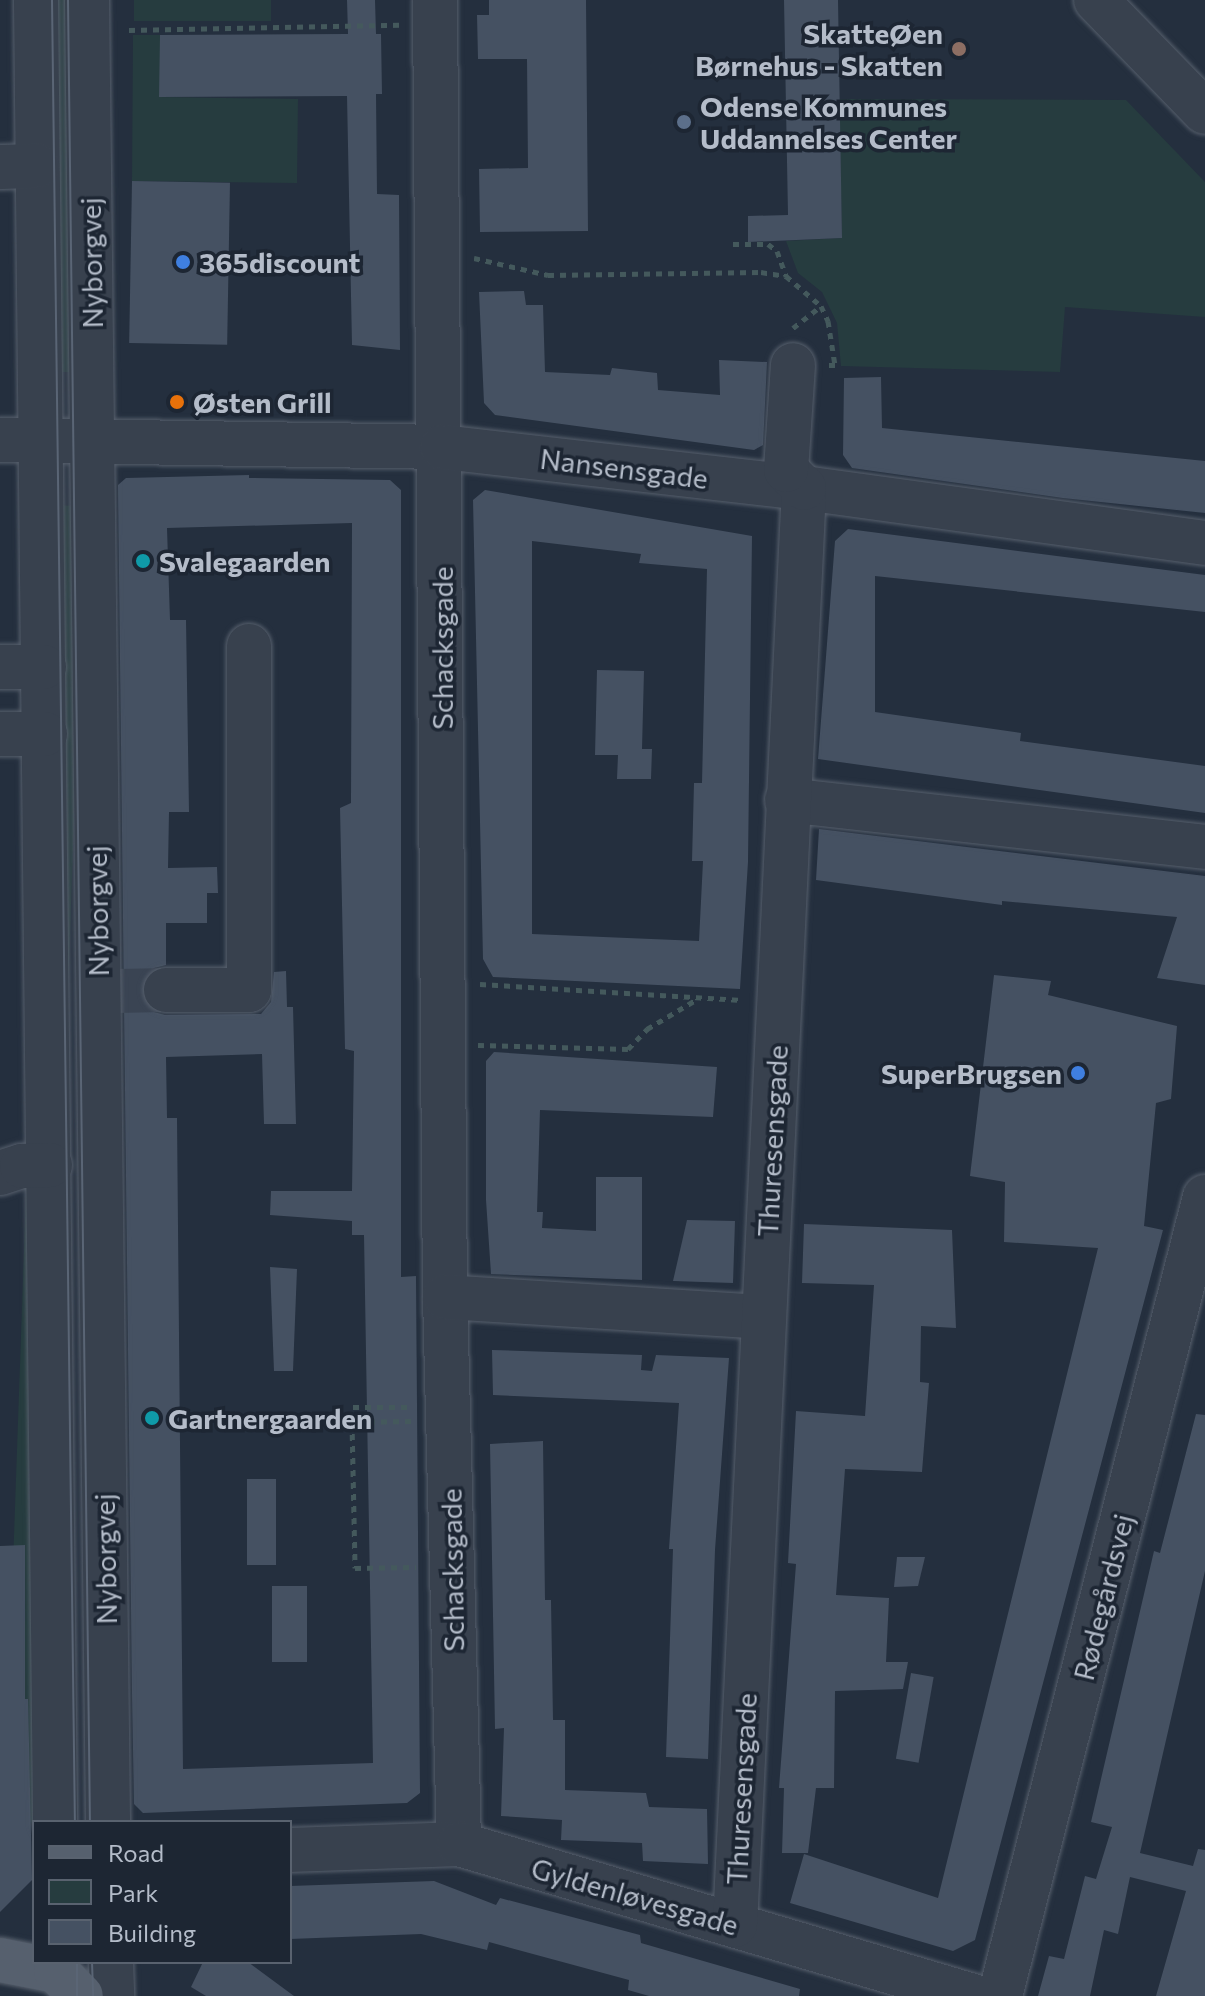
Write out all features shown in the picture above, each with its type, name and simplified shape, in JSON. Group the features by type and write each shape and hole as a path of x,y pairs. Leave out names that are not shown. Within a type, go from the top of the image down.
{"main road":[{"path":"0,1960 62,1981"}],"street":[{"name":"Nyborgvej","path":"36,0 19,167 20,440 44,667 55,1820"},
{"name":"Nyborgvej","path":"87,0 93,442 108,991 108,1820"},
{"path":"1096,0 1205,112"},
{"name":"Schacksgade","path":"435,12 442,447 445,1297 459,1844"},
{"path":"793,365 786,470 804,488"},
{"name":"Nansensgade","path":"20,440 442,447 804,488 1203,543"},
{"name":"Thuresensgade","path":"735,1925 804,488"},
{"path":"166,990 249,990 249,646"},
{"path":"0,667 44,667"},
{"path":"0,734 45,734"},
{"path":"787,800 1205,847"},
{"path":"0,1173 22,1166 50,1165"},
{"name":"Rødegårdsvej","path":"1000,1996 1205,1197"},
{"path":"445,1297 763,1317"},
{"name":"Gyldenløvesgade","path":"292,1850 459,1844 973,1996"},
{"path":"111,1964 112,1996"}],"path":[{"path":"129,30 435,12"},
{"path":"733,244 768,244 777,251 786,276 821,306 831,330 835,365 793,365"},
{"path":"438,250 548,275 761,272 786,276"},
{"path":"443,982 779,1003"},
{"path":"444,1045 628,1049 647,1029 700,998"},
{"path":"353,1407 448,1414"},
{"path":"448,1414 352,1422 355,1568 452,1566"}],"green space":[{"path":"42,0 77,0 77,372 42,372"},
{"path":"134,0 271,0 271,21 134,21"},
{"path":"133,35 160,35 160,97 298,99 297,183 132,181"},
{"path":"839,99 1126,100 1205,182 1205,317 1065,307 1060,372 841,366 837,323 822,292 798,273 786,241 842,238"},
{"path":"50,505 85,506 39,1820 32,1822 4,1821"}],"building":[{"path":"347,0 375,0 376,34 381,34 382,94 376,94 377,194 399,195 400,350 352,345 347,96 159,97 160,35 348,34"},
{"path":"489,0 586,0 588,231 480,232 479,169 528,168 527,59 478,59 477,15 489,15"},
{"path":"784,0 838,0 842,238 748,242 748,216 788,215"},
{"name":"365discount","path":"132,181 230,183 227,345 129,343"},
{"path":"524,291 526,305 543,305 545,372 610,375 612,368 657,373 658,390 720,395 719,360 767,362 763,445 754,450 495,415 484,403 479,292"},
{"path":"881,377 882,428 1205,461 1205,513 1063,498 852,468 843,455 844,378"},
{"path":"249,475 249,478 390,480 401,490 401,1277 416,1276 420,1793 407,1803 143,1813 134,1804 118,485 126,478","holes":["352,523 351,803 340,808 345,1049 354,1051 352,1191 271,1191 270,1215 352,1221 352,1235 364,1235 373,1763 183,1769 177,1118 167,1118 166,1057 262,1054 264,1124 296,1124 293,1007 287,1007 286,971 274,972 271,1002 261,1014 165,1015 154,1012 145,1003 141,991 145,977 154,968 166,965 166,923 207,923 207,893 218,893 217,867 168,868 169,812 189,812 186,620 170,620 167,528"]},
{"path":"485,490 752,536 748,862 740,989 493,977 483,959 473,500","holes":["532,541 641,554 639,563 707,569 702,783 694,783 692,861 703,861 699,941 532,934"]},
{"path":"848,529 1205,575 1205,612 875,576 875,712 1021,733 1020,741 1205,766 1205,813 818,759 835,541"},
{"path":"597,670 644,671 642,749 652,749 651,779 617,779 618,755 595,755"},
{"path":"819,829 1205,876 1205,985 1157,978 1177,917 1002,901 1002,905 816,880"},
{"path":"994,975 1051,981 1048,995 1177,1026 1171,1099 1156,1103 1144,1226 1163,1230 975,1940 953,1951 790,1903 804,1854 938,1898 1098,1248 1004,1242 1005,1182 970,1176"},
{"path":"494,1052 717,1067 713,1117 540,1110 537,1212 543,1212 542,1228 596,1231 596,1177 642,1177 642,1280 491,1274 486,1200 486,1061"},
{"path":"687,1220 735,1221 733,1283 673,1281"},
{"path":"804,1224 952,1230 956,1328 921,1326 920,1382 929,1383 922,1472 845,1469 836,1595 889,1598 886,1662 908,1662 903,1689 835,1691 834,1788 816,1788 808,1853 782,1853 784,1788 779,1788 796,1564 788,1563 796,1411 865,1416 874,1285 802,1283"},
{"path":"270,1267 297,1269 293,1371 274,1371"},
{"path":"492,1350 642,1355 641,1370 652,1371 656,1355 729,1358 715,1550 708,1759 666,1757 673,1549 669,1549 679,1403 493,1395"},
{"path":"1196,1414 1205,1415 1205,1571 1140,1853 1193,1866 1198,1849 1205,1850 1205,1996 1156,1996 1186,1891 1130,1877 1118,1934 1104,1930 1090,1996 1038,1996 1049,1956 1064,1959 1085,1876 1096,1879 1112,1827 1091,1822 1154,1551 1160,1553"},
{"path":"543,1441 545,1600 551,1600 553,1720 565,1720 565,1790 646,1793 649,1807 707,1809 708,1864 643,1861 642,1843 561,1840 562,1820 501,1816 504,1728 495,1729 490,1444"},
{"path":"247,1479 276,1479 276,1565 247,1565"},
{"path":"25,1545 25,1699 28,1699 32,1880 0,1912 0,1546"},
{"path":"897,1557 925,1557 918,1586 894,1587"},
{"path":"272,1586 307,1586 307,1662 272,1662"},
{"path":"911,1673 934,1677 919,1763 896,1759"},
{"path":"434,1881 496,1905 500,1898 640,1935 641,1943 800,1989 799,1996 649,1996 628,1990 629,1980 489,1942 487,1950 421,1934 292,1939 292,1886"},
{"path":"202,1964 251,1964 294,1996 206,1996 191,1987"}],"tunnel":[{"path":"117,991 166,990"}],"tram line":[{"path":"52,0 75,1820"},
{"path":"68,0 90,1820"},
{"path":"77,1964 77,1996"},
{"path":"92,1964 93,1996"}],"place":[{"name":"SkatteØen Børnehus - Skatten","path":"959,49"},
{"name":"Odense Kommunes Uddannelses Center","path":"684,122"},
{"name":"365discount","path":"183,262"},
{"name":"Østen Grill","path":"177,402"},
{"name":"Svalegaarden","path":"143,561"},
{"name":"SuperBrugsen","path":"1078,1073"},
{"name":"Gartnergaarden","path":"152,1418"}]}
